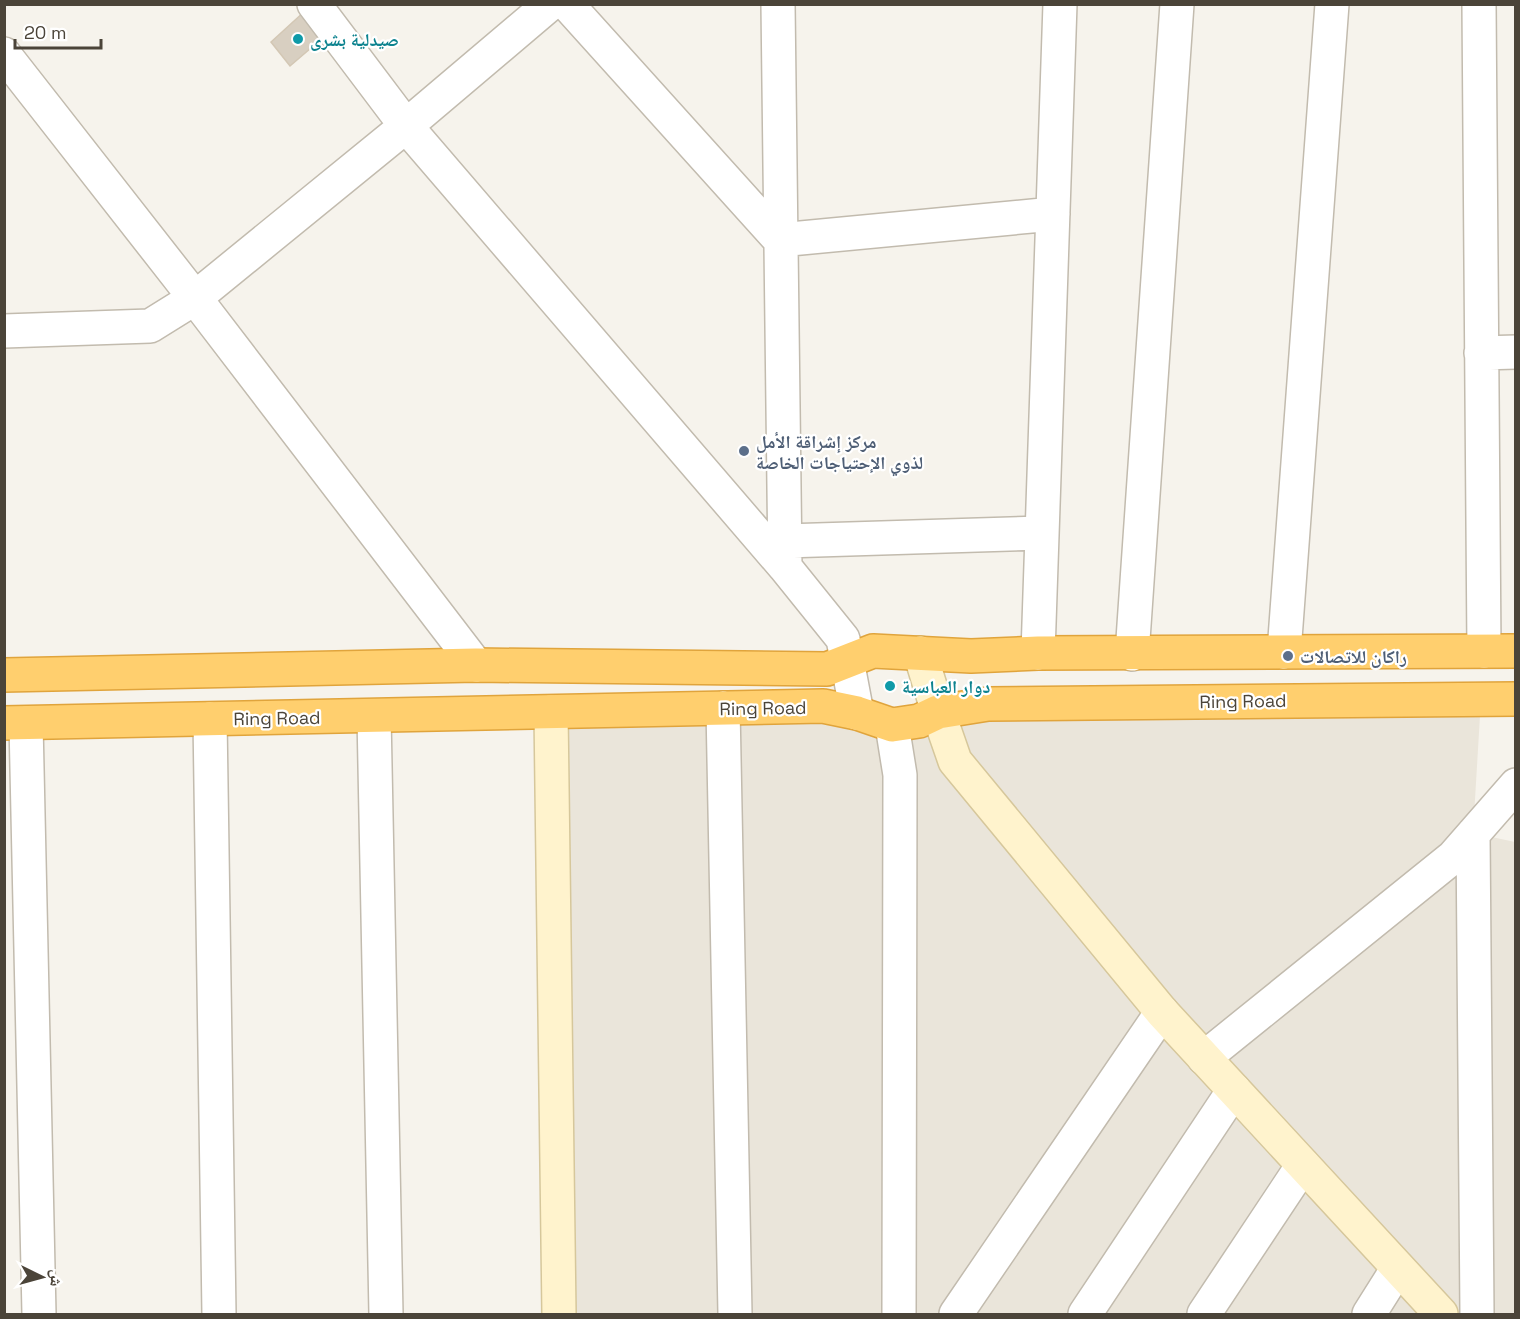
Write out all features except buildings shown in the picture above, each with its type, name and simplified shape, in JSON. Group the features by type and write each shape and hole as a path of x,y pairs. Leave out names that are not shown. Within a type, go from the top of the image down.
{"highway":[{"path":"4,675 476,664 827,669 873,651 971,656 1038,653 1500,651"},
{"name":"Ring Road","path":"15,723 823,706 857,713 892,726 920,721 938,712 988,704 1515,699"}],"main road":[{"path":"920,653 955,761 1162,1012 1441,1314"},
{"path":"551,712 559,1314"}],"street":[{"path":"314,4 406,126 785,554 843,639 857,713"},
{"path":"4,331 150,326 195,298 406,126 550,4"},
{"path":"567,4 780,240"},
{"path":"778,4 785,554"},
{"path":"1038,653 1060,4"},
{"path":"1132,654 1177,4"},
{"path":"1284,652 1332,4"},
{"path":"1479,4 1480,353 1500,651"},
{"path":"4,54 476,664"},
{"path":"780,240 1053,214"},
{"path":"1480,353 1515,352"},
{"path":"785,554 1042,533"},
{"path":"723,708 735,1314"},
{"path":"374,716 386,1314"},
{"path":"210,719 219,1314"},
{"path":"15,723 39,1314"},
{"path":"892,726 900,775 899,1314"},
{"path":"1204,1058 1453,857 1515,785"},
{"path":"1473,834 1477,1314"},
{"path":"956,1314 1162,1012"},
{"path":"1085,1314 1234,1090"},
{"path":"1204,1314 1303,1165"},
{"path":"1369,1314 1398,1268"}],"shaded area":[{"path":"1481,699 1473,833 1515,842 1515,1314 559,1314 551,712 938,712"}],"place":[{"name":"صيدلية بشرى","path":"298,39"},
{"name":"مركز إشراقة الأمل لذوي الإحتياجات الخاصة","path":"744,451"},
{"name":"راكان للاتصالات","path":"1288,656"},
{"name":"دوار العباسية","path":"890,686"}]}
